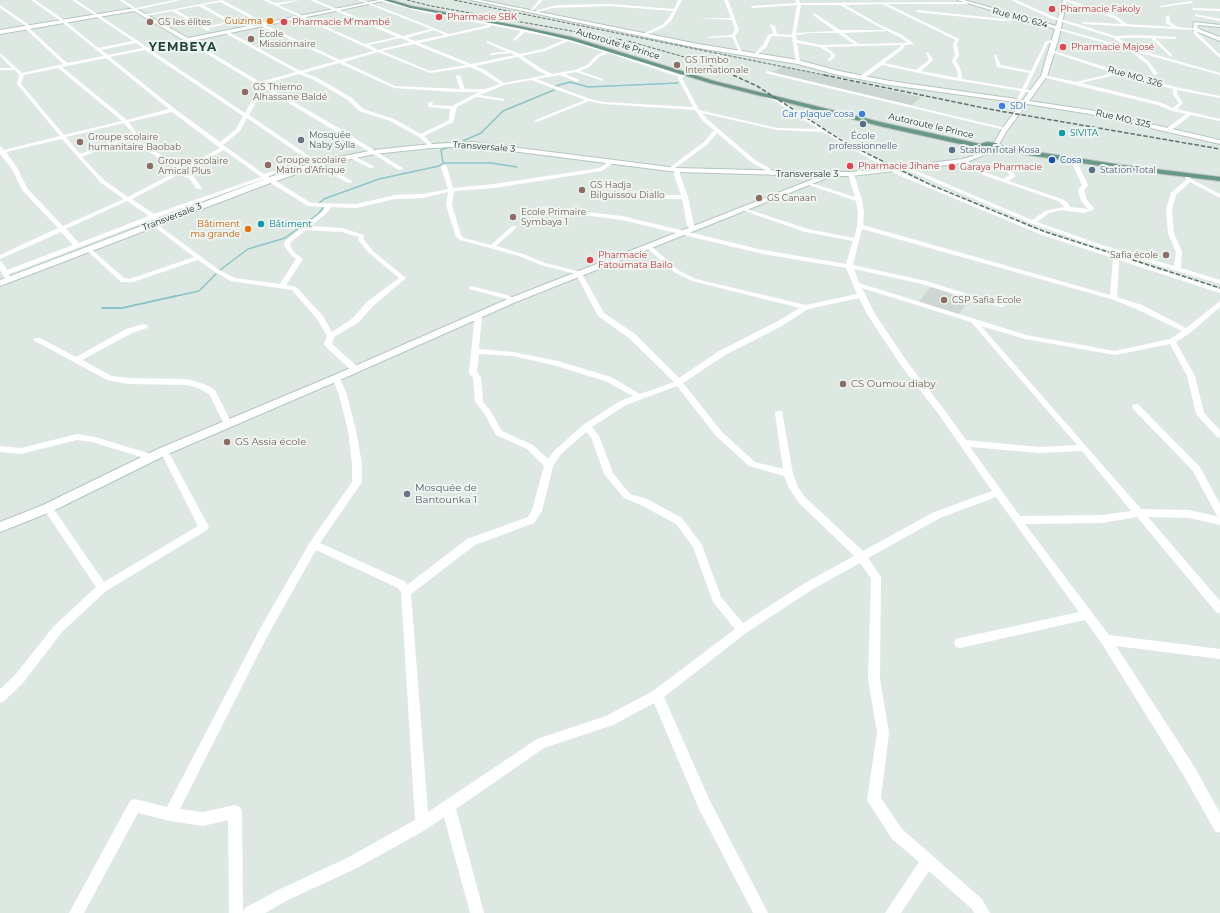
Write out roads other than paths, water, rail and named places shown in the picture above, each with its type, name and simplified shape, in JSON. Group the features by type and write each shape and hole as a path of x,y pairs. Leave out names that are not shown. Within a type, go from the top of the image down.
{"main road":[{"name":"Autoroute le Prince","path":"383,0 410,7 579,41 683,75 884,125 984,147"},
{"name":"Autoroute le Prince","path":"395,0 422,7 555,33 716,80 984,147"},
{"path":"984,147 999,147 1220,176"},
{"path":"999,147 1187,178 1220,179"}],"street":[{"path":"33,0 63,21 173,110 222,147 266,178 310,205 356,206 395,197 416,196 451,190 494,186 602,169 611,162"},
{"path":"74,0 312,160 266,178"},
{"path":"121,0 401,169"},
{"path":"0,32 179,0"},
{"path":"265,0 378,51 430,72 469,67 544,50 568,40"},
{"path":"275,4 299,0"},
{"path":"312,0 469,67 483,71 503,84"},
{"path":"360,0 449,35"},
{"path":"21,74 383,0"},
{"name":"Rue MO. 325","path":"476,0 698,46 756,54 798,62 861,78 1090,112 1220,142"},
{"path":"532,11 541,0"},
{"path":"532,11 580,0"},
{"path":"610,5 611,0 618,1"},
{"path":"644,35 670,20 680,0"},
{"path":"709,37 732,36 737,30 726,0"},
{"path":"795,41 821,46 912,44 835,0"},
{"path":"875,0 958,40 955,44 958,54 954,61 959,70 960,80"},
{"path":"913,0 919,3"},
{"name":"Rue MO. 624","path":"959,0 1057,28"},
{"path":"1013,0 1059,20 1070,22 1177,28 1220,26"},
{"path":"999,147 1005,129 1034,92 1044,76 1055,41 1065,0 1115,17 1126,25"},
{"path":"146,15 220,1 394,87 463,91 485,90"},
{"path":"1161,6 1192,1 1193,9 1196,15 1195,32 1220,57"},
{"path":"798,2 794,35 798,62"},
{"path":"752,7 798,2 840,4 967,3"},
{"path":"641,7 646,3"},
{"path":"199,5 231,22 204,28"},
{"path":"550,8 610,5 676,10"},
{"path":"0,6 28,26 27,28 65,64"},
{"path":"762,6 769,10 767,10"},
{"path":"1193,9 1220,10"},
{"path":"173,10 214,34"},
{"path":"917,11 1004,20 1023,19"},
{"path":"814,14 858,45"},
{"path":"1196,15 1220,20"},
{"path":"1168,16 1168,23 1177,28"},
{"path":"700,18 732,19"},
{"path":"1070,22 1115,37 1148,63 1156,74"},
{"path":"0,257 128,199 181,172 222,147 238,130 247,116 262,84 378,51 496,24 568,40 683,75 680,78 697,110 705,120 753,161 772,174"},
{"path":"756,54 763,49 775,32 773,26 770,25"},
{"path":"1196,27 1220,39"},
{"path":"1057,28 1220,74"},
{"path":"365,45 435,29"},
{"path":"472,30 485,34"},
{"path":"515,40 520,33 525,30"},
{"path":"771,36 794,35 808,32 888,30"},
{"path":"226,32 301,73 323,83 350,99 361,110 392,120 422,136 431,146"},
{"path":"732,36 741,52"},
{"path":"1115,37 1175,38"},
{"path":"1152,37 1171,56"},
{"path":"1018,101 1032,76 1032,72 1047,42 1055,41"},
{"path":"98,49 136,42"},
{"path":"488,42 518,55 540,70 553,76"},
{"path":"861,78 902,48 903,45"},
{"path":"821,46 833,54 833,57 829,60"},
{"name":"Rue MO. 326","path":"1052,51 1119,73 1174,88 1220,97"},
{"path":"491,54 512,52"},
{"path":"431,103 431,106 452,108 474,95 503,84 533,80 576,71 588,66 598,56 607,52"},
{"path":"917,72 931,60 928,53"},
{"path":"0,54 21,74 22,76 19,84 79,156 103,182 128,199 217,271 233,280 251,284 294,288 320,318 331,336"},
{"path":"995,56 999,64 998,66 1032,72"},
{"path":"881,64 960,80 1034,92"},
{"path":"58,66 125,121 133,131 138,144 191,177 199,188"},
{"path":"0,69 16,69"},
{"path":"576,71 602,80"},
{"path":"767,72 1005,129"},
{"path":"1076,83 1119,73"},
{"path":"561,74 577,81"},
{"path":"458,76 463,91"},
{"path":"1044,76 1160,104 1174,110 1220,120"},
{"path":"533,80 588,100 622,105 697,110 777,129 824,130"},
{"path":"1174,88 1175,94 1181,104 1174,110"},
{"path":"745,90 777,100 889,169 1044,234 1220,292"},
{"path":"474,95 502,100"},
{"path":"537,121 588,100"},
{"path":"422,136 451,121 452,108"},
{"path":"78,246 24,189 15,169 1,150 173,110"},
{"path":"1168,130 1190,113"},
{"path":"688,230 690,225 685,198 674,169 706,143 716,130"},
{"path":"312,140 326,139 328,135 340,131"},
{"path":"79,156 119,140"},
{"name":"Transversale 3","path":"0,283 266,178 350,156 374,152 431,146 472,144 674,169 772,174 851,174 964,161 980,155 984,147"},
{"path":"350,156 372,167"},
{"path":"1032,222 1047,212 1067,208 1084,211 1090,210 1091,208 1084,201 1081,190 1085,185 1073,160"},
{"path":"964,161 985,174 1060,200 1066,204 1067,208"},
{"path":"318,164 350,182"},
{"path":"1003,180 1013,176 1006,167 1014,166"},
{"path":"444,167 451,190 449,205 458,236 521,255 543,264 579,273 600,314 632,336 675,378 719,434 752,464 788,474"},
{"path":"903,167 1032,222 1177,270 1220,282"},
{"path":"0,527 48,508 164,451 356,370 513,300 831,174"},
{"path":"851,174 859,200 861,214 860,226 849,266 871,314 905,365 1106,640 1189,771 1220,826"},
{"path":"1177,270 1179,252 1172,233 1169,209 1173,194 1187,178 1220,196"},
{"path":"809,184 859,200"},
{"path":"625,194 651,197 685,198"},
{"path":"282,286 300,259 293,254 287,246 288,241 325,212 328,206"},
{"path":"544,208 622,218 688,230 763,252 849,266 924,282 975,299 1002,305"},
{"path":"742,209 808,231 856,240"},
{"path":"5,273 78,246 156,221"},
{"path":"860,226 1113,298 1139,307 1187,331"},
{"path":"492,247 514,227"},
{"path":"304,228 342,230 362,236 361,240 371,252 403,278 370,304 356,320 331,336 328,344 356,370"},
{"path":"649,247 676,271 694,280 806,307"},
{"path":"88,249 122,280 131,281 199,257"},
{"path":"1113,298 1116,258"},
{"path":"0,263 9,280"},
{"path":"856,284 1025,337 1115,353 1172,341 1187,331 1220,303"},
{"path":"471,288 505,296 513,300"},
{"path":"406,592 471,542 531,520 537,511 549,465 558,452 586,427 623,403 678,383 722,353 779,324 806,307 861,295"},
{"path":"478,316 473,373 477,377 479,402 487,412 499,433 530,447 549,465"},
{"path":"974,322 1084,448 1220,609"},
{"path":"76,360 129,331 144,326"},
{"path":"37,340 110,378 129,381 187,382 202,386 212,392 228,424"},
{"path":"1172,341 1191,376 1200,414 1220,435"},
{"path":"476,351 513,354 555,363 608,379 640,397"},
{"path":"170,814 265,630 314,546 357,482 357,464 352,430 342,392 336,378"},
{"path":"1136,407 1197,469 1220,513"},
{"path":"779,413 788,474 794,488 802,500 862,557 876,577 874,679 883,733 874,800 897,834 927,862 977,904 983,913"},
{"path":"586,427 595,436 609,474 628,496 644,502 679,521 697,545 717,600 742,630"},
{"path":"0,449 26,450 76,437 98,440 151,457"},
{"path":"963,443 1039,450 1084,448"},
{"path":"0,697 19,679 58,629 102,588 204,527 164,451"},
{"path":"250,913 283,895 352,863 422,824 541,743 609,721 657,695 742,630 809,586 937,515 998,493"},
{"path":"48,508 102,588"},
{"path":"1017,520 1102,519 1139,514 1189,514 1220,521"},
{"path":"314,546 402,585 406,592 422,824"},
{"path":"960,643 1087,615"},
{"path":"1106,640 1220,654"},
{"path":"657,695 704,804 760,913"},
{"path":"448,805 477,913"},
{"path":"76,913 135,806 170,814 203,819 235,812 236,913"},
{"path":"892,913 927,862"}],"waterway":[{"path":"556,86 570,82 588,87 678,83"},
{"path":"463,141 481,133 503,111 554,90"},
{"path":"443,163 441,150 453,146"},
{"path":"319,203 324,199 379,179 439,166 443,163"},
{"path":"443,163 491,163 517,167"},
{"path":"220,270 248,249 285,238 318,214 323,208"},
{"path":"172,297 199,291 216,274"},
{"path":"102,308 122,308 176,296"}],"railway":[{"path":"407,0 431,6 628,41 702,62 735,76"},
{"path":"454,0 829,76"},
{"path":"733,75 757,86 844,142 931,185 1043,231 1220,288"},
{"path":"824,75 994,110 1220,149"}],"place":[{"name":"Pharmacie Fakoly","path":"1052,9"},
{"name":"Pharmacie SBK","path":"439,17"},
{"name":"Guizima","path":"270,21"},
{"name":"GS les élites","path":"150,22"},
{"name":"Pharmacie M'mambé","path":"284,22"},
{"name":"Ecole Missionnaire","path":"251,39"},
{"name":"Pharmacie Majosé","path":"1063,47"},
{"name":"GS Timbo Internationale","path":"677,65"},
{"name":"GS Thierno Alhassane Baldé","path":"245,92"},
{"name":"SDI","path":"1002,106"},
{"name":"Car plaque cosa","path":"862,114"},
{"name":"École professionnelle","path":"863,124"},
{"name":"SIVITA","path":"1062,133"},
{"name":"Mosquée Naby Sylla","path":"301,140"},
{"name":"Groupe scolaire humanitaire Baobab","path":"80,142"},
{"name":"Station Total Kosa","path":"952,150"},
{"name":"Cosa","path":"1052,160"},
{"name":"Groupe scolaire Matin d'Afrique","path":"268,165"},
{"name":"Groupe scolaire Amical Plus","path":"150,166"},
{"name":"Pharmacie Jihane","path":"850,166"},
{"name":"Garaya Pharmacie","path":"952,167"},
{"name":"Station Total","path":"1092,170"},
{"name":"GS Hadja Bilguissou Diallo","path":"582,190"},
{"name":"GS Canaan","path":"759,198"},
{"name":"Ecole Primaire Symbaya 1","path":"513,217"},
{"name":"Bâtiment","path":"261,224"},
{"name":"Bâtiment ma grande","path":"248,229"},
{"name":"Safia école","path":"1166,255"},
{"name":"Pharmacie Fatoumata Bailo","path":"590,260"},
{"name":"CSP Safia Ecole","path":"944,300"},
{"name":"CS Oumou diaby","path":"843,384"},
{"name":"GS Assia école","path":"227,442"},
{"name":"Mosquée de Bantounka 1","path":"407,494"}],"district":[{"name":"YEMBEYA","path":"183,47"}]}
